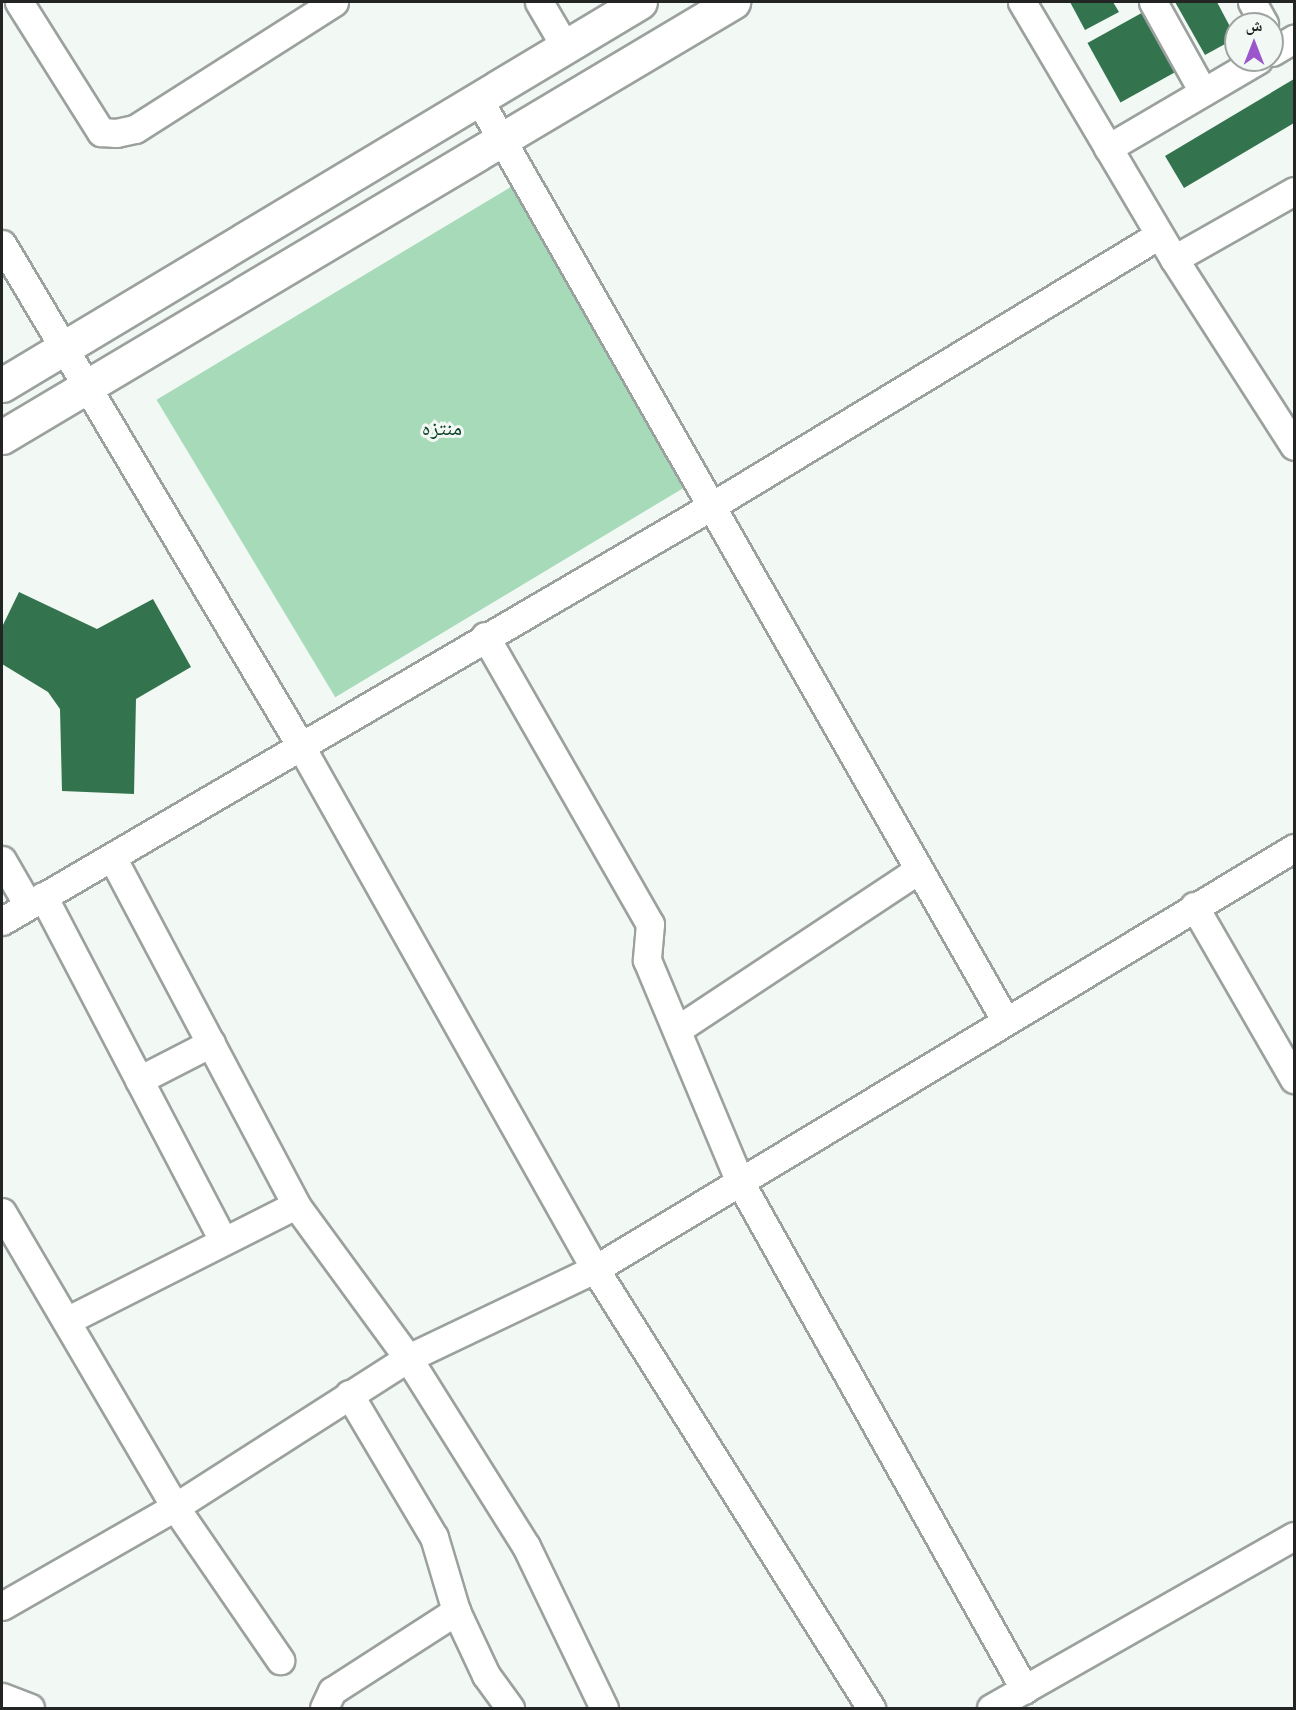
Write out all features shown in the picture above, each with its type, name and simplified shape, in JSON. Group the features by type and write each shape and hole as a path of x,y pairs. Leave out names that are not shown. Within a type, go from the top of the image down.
{"street":[{"path":"19,2 101,132 116,133 135,129 334,2"},
{"path":"539,2 566,48"},
{"path":"2,385 640,2"},
{"path":"2,437 507,140 733,2"},
{"path":"1022,2 1159,235 1294,446"},
{"path":"1153,2 1203,92"},
{"path":"1108,148 1235,72"},
{"path":"478,98 507,140 710,507 1004,1018"},
{"path":"1174,259 1294,191"},
{"path":"2,921 299,743 710,507 1159,235"},
{"path":"2,244 64,348 90,386 299,743 595,1269 871,1708"},
{"path":"485,636 650,924 647,960 678,1029 740,1182 1025,1690"},
{"path":"2,1606 175,1507 408,1358 595,1269 1004,1018 1294,848"},
{"path":"112,857 296,1204 408,1358 526,1546 595,1707"},
{"path":"2,860 36,900 139,1080 222,1238"},
{"path":"678,1029 918,870"},
{"path":"1194,906 1294,1078"},
{"path":"139,1080 211,1043"},
{"path":"68,1320 222,1238 296,1204"},
{"path":"2,1212 68,1320 175,1507 280,1660"},
{"path":"349,1394 434,1537 456,1611 486,1675 510,1708"},
{"path":"991,1708 1294,1536"},
{"path":"324,1708 332,1691 456,1611"},
{"path":"2,1697 30,1708"}],"green space":[{"name":"منتزه","path":"514,185 693,482 335,697 157,400"}],"building":[{"path":"1070,2 1113,2 1119,12 1085,30"},
{"path":"1175,2 1217,2 1224,15 1224,45 1205,55"},
{"path":"1147,10 1180,69 1120,102 1088,43"},
{"path":"1294,79 1294,123 1184,188 1165,156"},
{"path":"19,592 97,629 153,599 191,667 136,699 134,794 62,791 60,709 48,692 2,664 2,627"}]}
